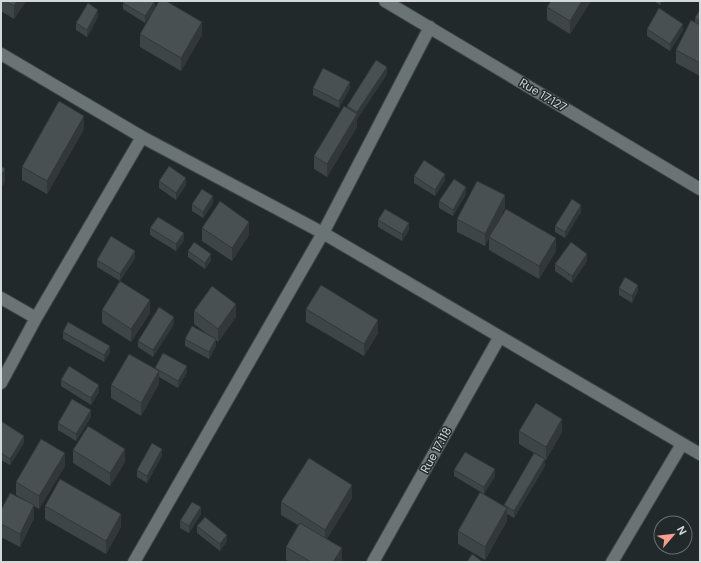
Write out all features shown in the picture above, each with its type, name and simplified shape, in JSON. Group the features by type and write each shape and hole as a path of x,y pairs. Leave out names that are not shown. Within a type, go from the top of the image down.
{"street":[{"name":"Rue 17.127","path":"385,1 700,189"},
{"path":"134,562 323,233 430,27"},
{"path":"1,54 142,137 323,233 499,338 700,454"},
{"path":"1,383 36,318 142,137"},
{"path":"1,298 36,318"},
{"name":"Rue 17.118","path":"373,562 499,338"},
{"path":"612,562 682,444"}],"building":[{"path":"5,1 17,1 14,6"},
{"path":"124,1 155,1 145,16 123,3"},
{"path":"159,1 166,1 202,22 181,58 140,34"},
{"path":"551,1 582,1 570,21 547,7"},
{"path":"88,3 98,10 87,30 76,23"},
{"path":"659,8 683,24 670,44 647,29"},
{"path":"700,9 700,21 695,18"},
{"path":"691,20 700,25 700,63 676,50"},
{"path":"376,60 387,67 357,112 347,106"},
{"path":"323,68 350,82 339,101 313,88"},
{"path":"59,101 84,116 47,181 22,167"},
{"path":"344,106 357,114 327,164 314,156"},
{"path":"424,160 445,174 435,190 414,176"},
{"path":"1,166 5,169 1,176"},
{"path":"169,166 186,178 176,193 159,181"},
{"path":"454,179 466,187 453,210 439,201"},
{"path":"477,181 505,195 485,234 457,219"},
{"path":"202,189 213,196 203,212 192,204"},
{"path":"572,199 581,205 565,232 555,226"},
{"path":"220,201 249,222 232,248 202,228"},
{"path":"385,209 409,223 402,234 378,220"},
{"path":"506,209 556,238 539,266 489,237"},
{"path":"158,217 184,233 176,244 150,228"},
{"path":"111,236 135,251 120,274 97,260"},
{"path":"194,242 211,254 205,263 188,251"},
{"path":"571,242 587,254 572,276 555,264"},
{"path":"625,277 638,285 632,296 619,288"},
{"path":"120,281 150,300 131,329 102,310"},
{"path":"321,285 378,320 364,344 306,309"},
{"path":"212,286 236,304 218,329 194,311"},
{"path":"159,307 174,317 153,350 138,341"},
{"path":"68,322 110,346 104,355 63,332"},
{"path":"192,326 216,339 209,352 185,339"},
{"path":"163,353 187,366 178,381 155,368"},
{"path":"129,354 159,371 141,403 111,385"},
{"path":"69,366 99,385 91,398 61,380"},
{"path":"72,399 91,410 76,434 58,423"},
{"path":"536,403 562,419 546,447 519,431"},
{"path":"1,421 24,436 10,459 1,453"},
{"path":"88,426 125,449 110,473 73,450"},
{"path":"41,439 65,453 39,496 16,482"},
{"path":"152,443 162,449 147,476 137,470"},
{"path":"465,452 495,469 484,487 454,470"},
{"path":"534,453 545,459 514,511 504,505"},
{"path":"309,458 352,485 325,530 281,502"},
{"path":"60,479 121,514 106,541 45,506"},
{"path":"480,492 507,508 485,547 458,531"},
{"path":"10,493 34,505 20,534 1,524 1,510"},
{"path":"192,502 201,507 189,526 180,521"},
{"path":"205,517 227,535 220,544 197,526"},
{"path":"300,523 342,548 333,562 311,562 286,547"},
{"path":"472,554 483,562 467,562"}]}
